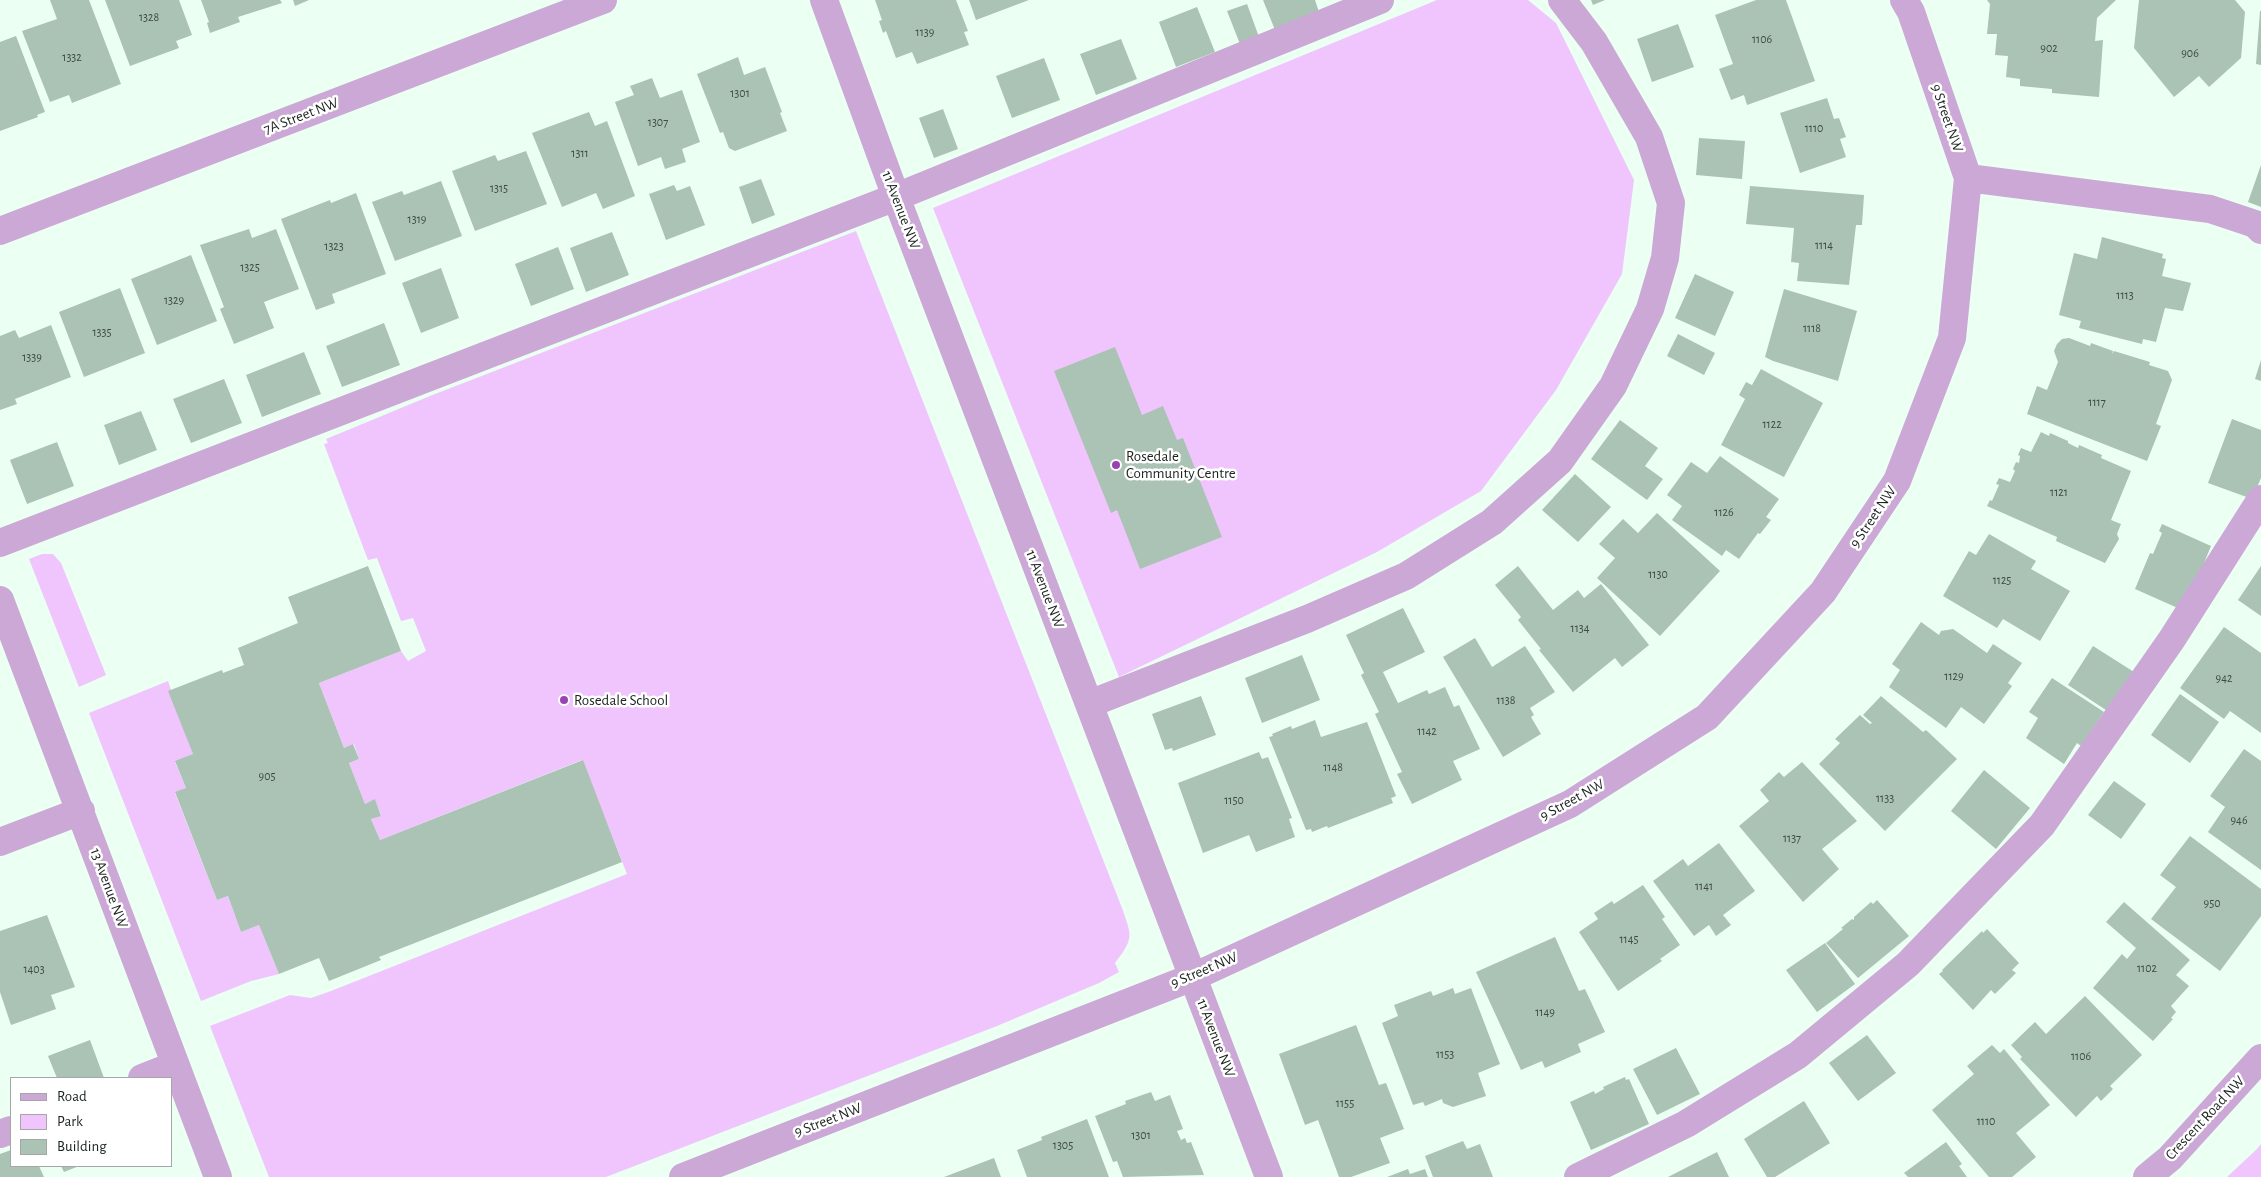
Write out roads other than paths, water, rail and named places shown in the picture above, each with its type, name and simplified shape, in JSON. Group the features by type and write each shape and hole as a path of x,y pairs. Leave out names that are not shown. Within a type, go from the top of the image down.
{"street":[{"name":"7A Street NW","path":"0,231 603,0"},
{"name":"11 Avenue NW","path":"824,0 896,197 1269,1177"},
{"path":"0,543 896,197 1380,0"},
{"path":"1089,704 1307,619 1406,576 1492,522 1560,461 1613,386 1650,309 1665,258 1672,203 1649,138 1594,42 1562,0"},
{"name":"9 Street NW","path":"683,1177 1193,977 1570,804 1707,717 1823,592 1897,481 1952,338 1968,178 1911,12 1904,0"},
{"path":"1968,178 2210,209 2255,224 2261,230"},
{"path":"1578,1177 1686,1124 1798,1055 1908,964 2042,824 2172,639 2261,499"},
{"name":"13 Avenue NW","path":"0,600 218,1177"},
{"path":"0,842 81,811"},
{"name":"Crescent Road NW","path":"2147,1177 2170,1158 2261,1058"},
{"path":"145,1077 175,1065"}],"place":[{"name":"Rosedale Community Centre","path":"1116,465"},
{"name":"Rosedale School","path":"564,700"}]}
